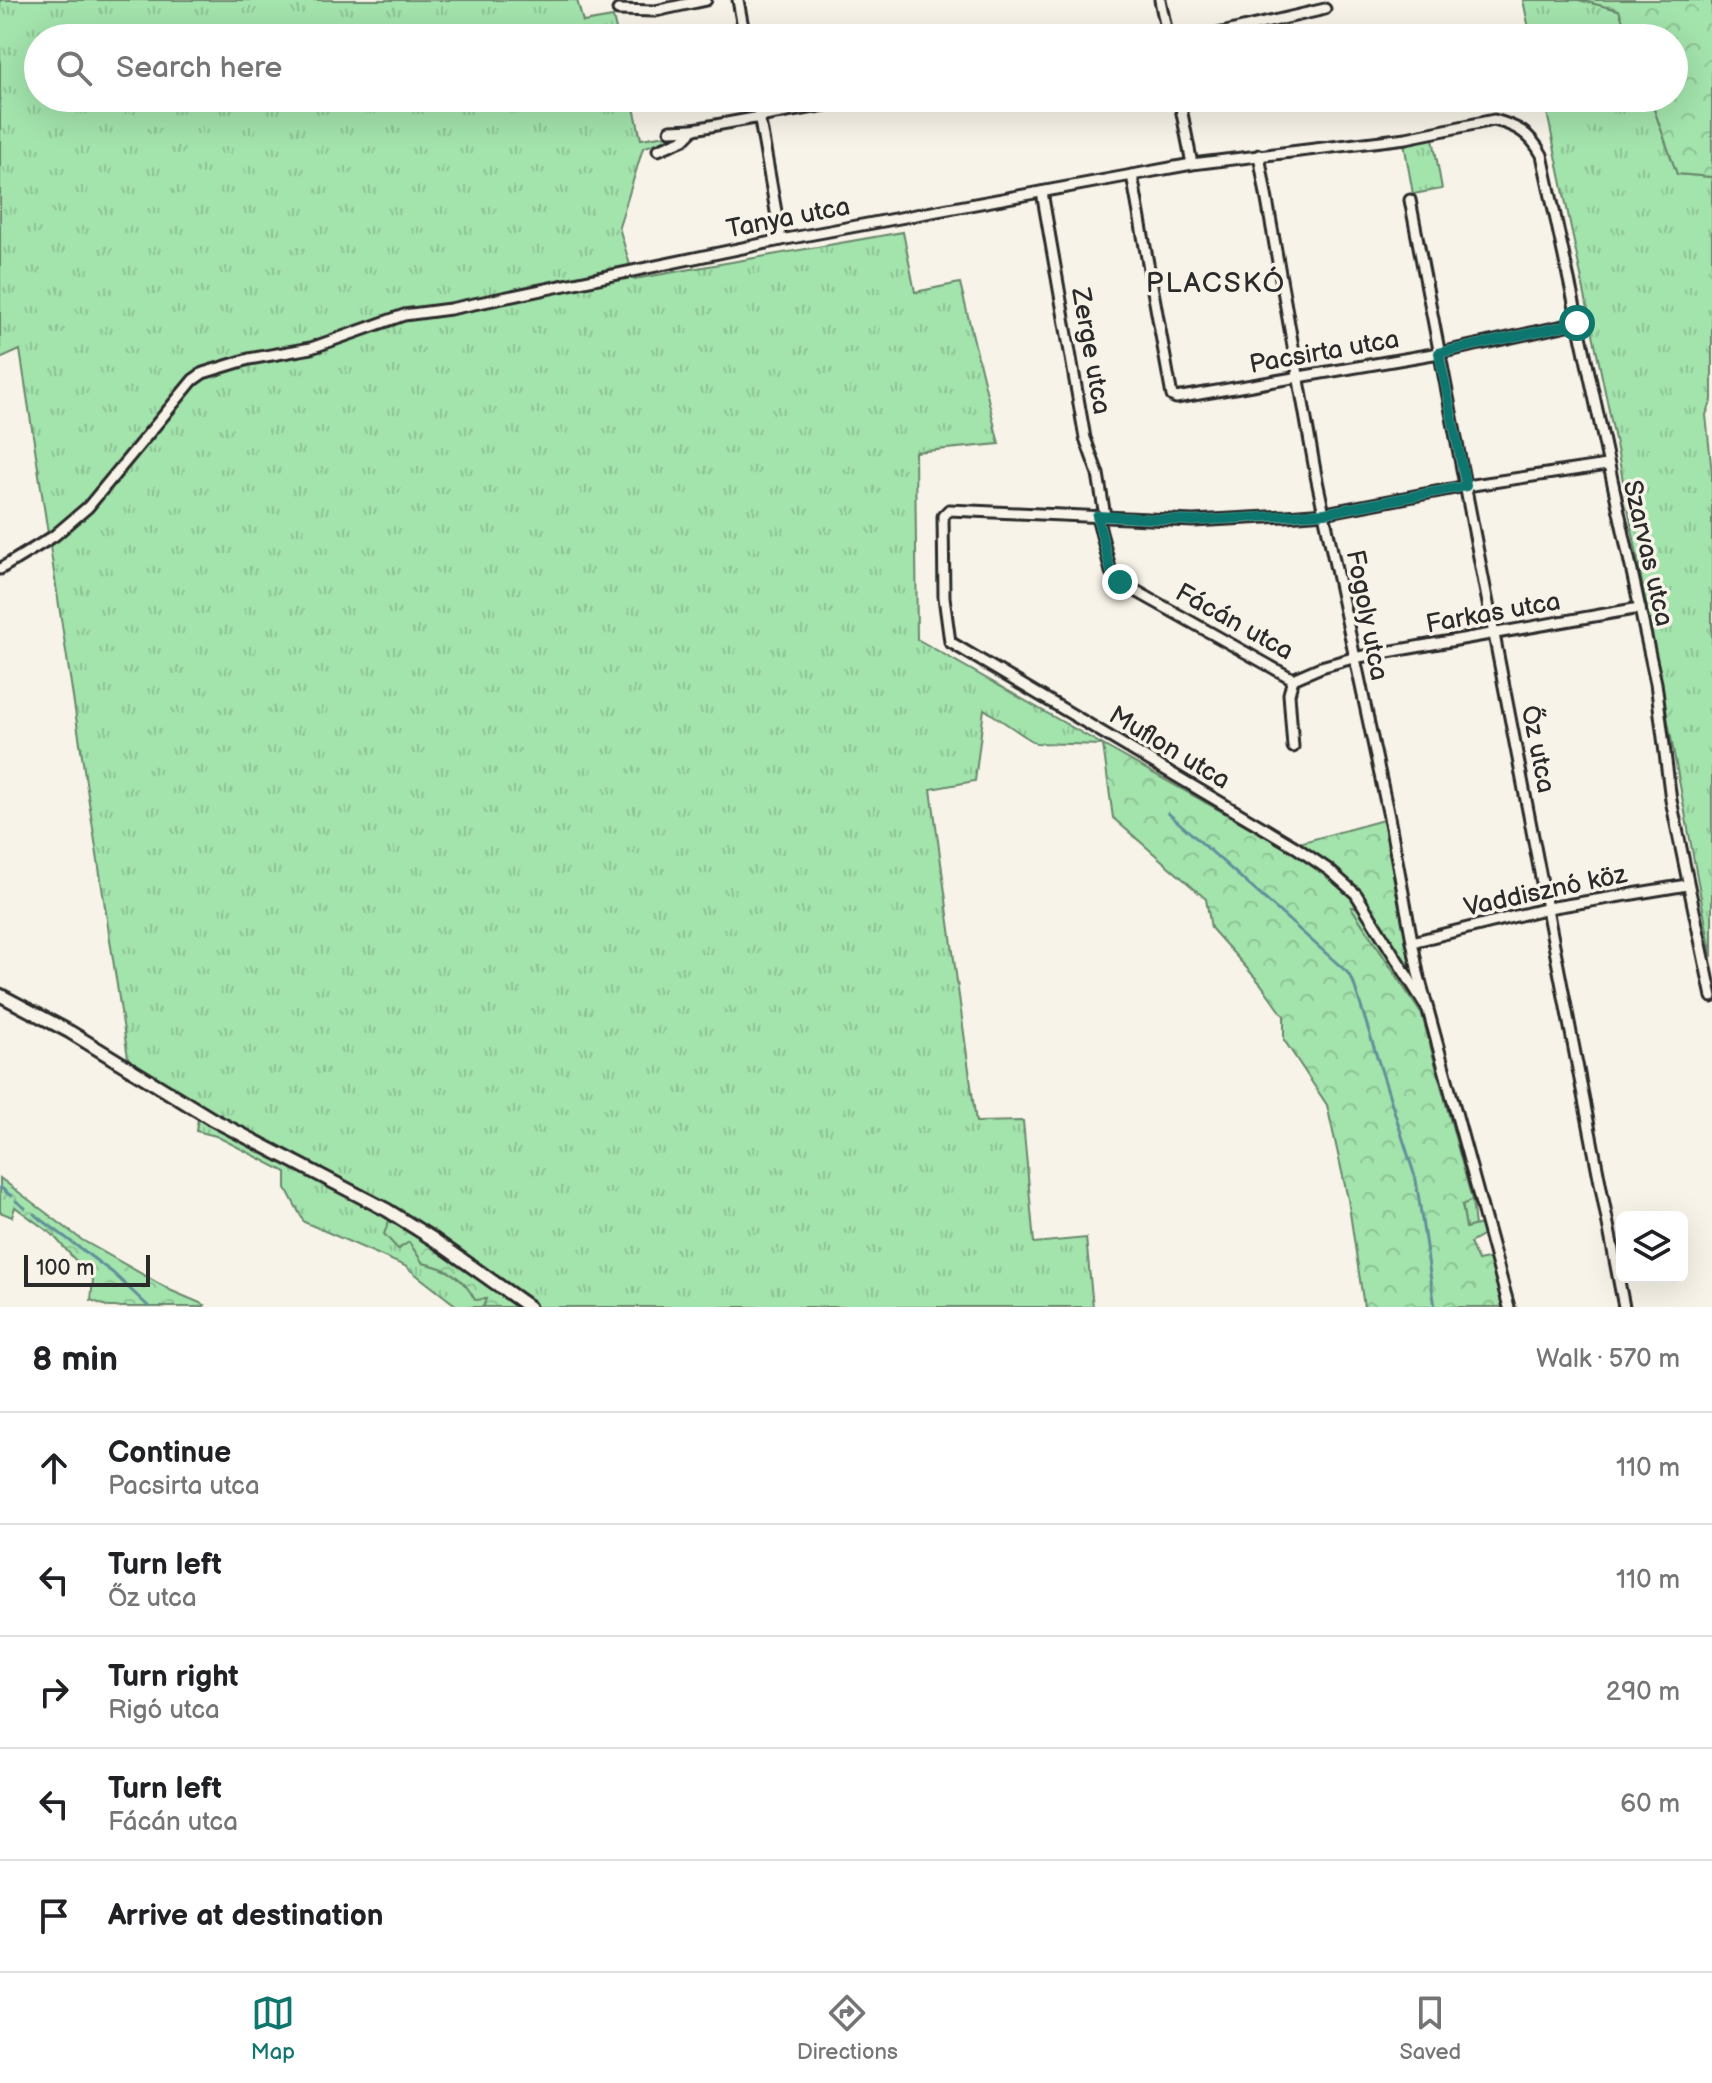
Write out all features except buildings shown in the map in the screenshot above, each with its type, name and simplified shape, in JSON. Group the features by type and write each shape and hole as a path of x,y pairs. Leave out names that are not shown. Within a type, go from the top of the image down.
{"street":[{"path":"618,10 655,11 706,0"},
{"path":"738,0 742,24"},
{"path":"1160,0 1165,24"},
{"path":"1260,24 1325,9"},
{"path":"758,112 781,240"},
{"path":"670,130 694,129 782,112"},
{"path":"1182,112 1192,164"},
{"name":"Tanya utca","path":"0,569 54,536 88,507 184,391 203,373 249,359 311,348 404,315 450,309 781,240 1192,164 1406,138 1494,120 1519,127"},
{"name":"Szarvas utca","path":"1519,127 1533,139 1542,155 1656,683 1671,800 1712,997"},
{"path":"658,150 684,139 694,129"},
{"name":"Fogoly utca","path":"1259,155 1353,658 1389,817 1412,942"},
{"name":"Pacsirta utca","path":"1132,175 1172,396 1176,398 1439,353 1577,323"},
{"name":"Zerge utca","path":"1042,192 1085,438 1098,474 1101,516"},
{"name":"Őz utca","path":"1410,200 1624,1307"},
{"path":"1101,516 1193,521 1325,513 1466,486 1607,465"},
{"name":"Muflon utca","path":"1101,516 949,510 943,516 944,597 950,642 1294,846 1329,870 1356,894 1427,1008"},
{"name":"Fácán utca","path":"1101,516 1111,572 1120,582 1293,679 1353,658"},
{"name":"Farkas utca","path":"1353,658 1640,608"},
{"path":"1293,679 1289,694 1293,747"},
{"name":"Vaddisznó köz","path":"1412,942 1548,908 1687,885"},
{"name":"Muflon utca","path":"1412,942 1427,1008 1509,1307"},
{"path":"0,995 70,1032 212,1119 387,1210 529,1307"}],"green space":[{"path":"0,0 577,0 583,22 613,17 615,24 24,24 24,112 635,112 641,139 685,132 643,148 619,227 634,279 903,232 915,292 960,283 999,444 915,452 917,639 1103,745 1035,743 984,709 975,781 931,789 976,1122 1023,1121 1034,1243 1086,1238 1093,1307 533,1307 390,1221 399,1249 409,1241 423,1263 454,1275 475,1299 487,1298 483,1307 458,1307 405,1266 304,1222 286,1188 286,1172 216,1136 196,1131 200,1106 129,1064 20,350 0,359"},
{"path":"1523,0 1579,0 1619,10 1624,24 1528,24"},
{"path":"1579,0 1712,0 1712,177 1677,174 1655,112 1688,112 1688,24 1624,24 1619,10"},
{"path":"1547,112 1655,112 1677,174 1712,177 1712,400 1706,415 1712,473 1712,957 1618,454"},
{"path":"1433,138 1442,189 1413,194 1404,143"},
{"path":"1103,745 1285,847 1383,820 1417,993 1360,907 1351,907 1422,1015 1472,1200 1462,1205 1466,1228 1481,1224 1484,1235 1470,1243 1478,1261 1491,1258 1504,1307 1364,1307 1348,1199 1327,1105 1284,1040 1284,1016 1260,983 1211,928 1206,899 1113,818"},
{"path":"1350,906 1360,907 1417,993 1422,1015"},
{"path":"0,1178 82,1240 172,1291 205,1305 109,1307 91,1300 93,1280 53,1235 15,1207 12,1217 0,1212"},
{"path":"1472,1200 1475,1226 1466,1228 1462,1204"},
{"path":"389,1221 475,1272 523,1307 483,1307 486,1299 475,1300 454,1275 423,1263 409,1242 398,1249 384,1234"}],"waterway":[{"path":"1168,813 1347,972 1353,981 1416,1180 1435,1307"},
{"path":"0,1187 11,1196"},
{"path":"16,1201 25,1208"},
{"path":"34,1214 113,1273 149,1307"}],"district":[{"name":"PLACSKÓ","path":"1216,282"}],"route":[{"path":"1120,582 1111,572 1097,516 1193,521 1325,513 1466,486 1439,353 1577,323"}]}
